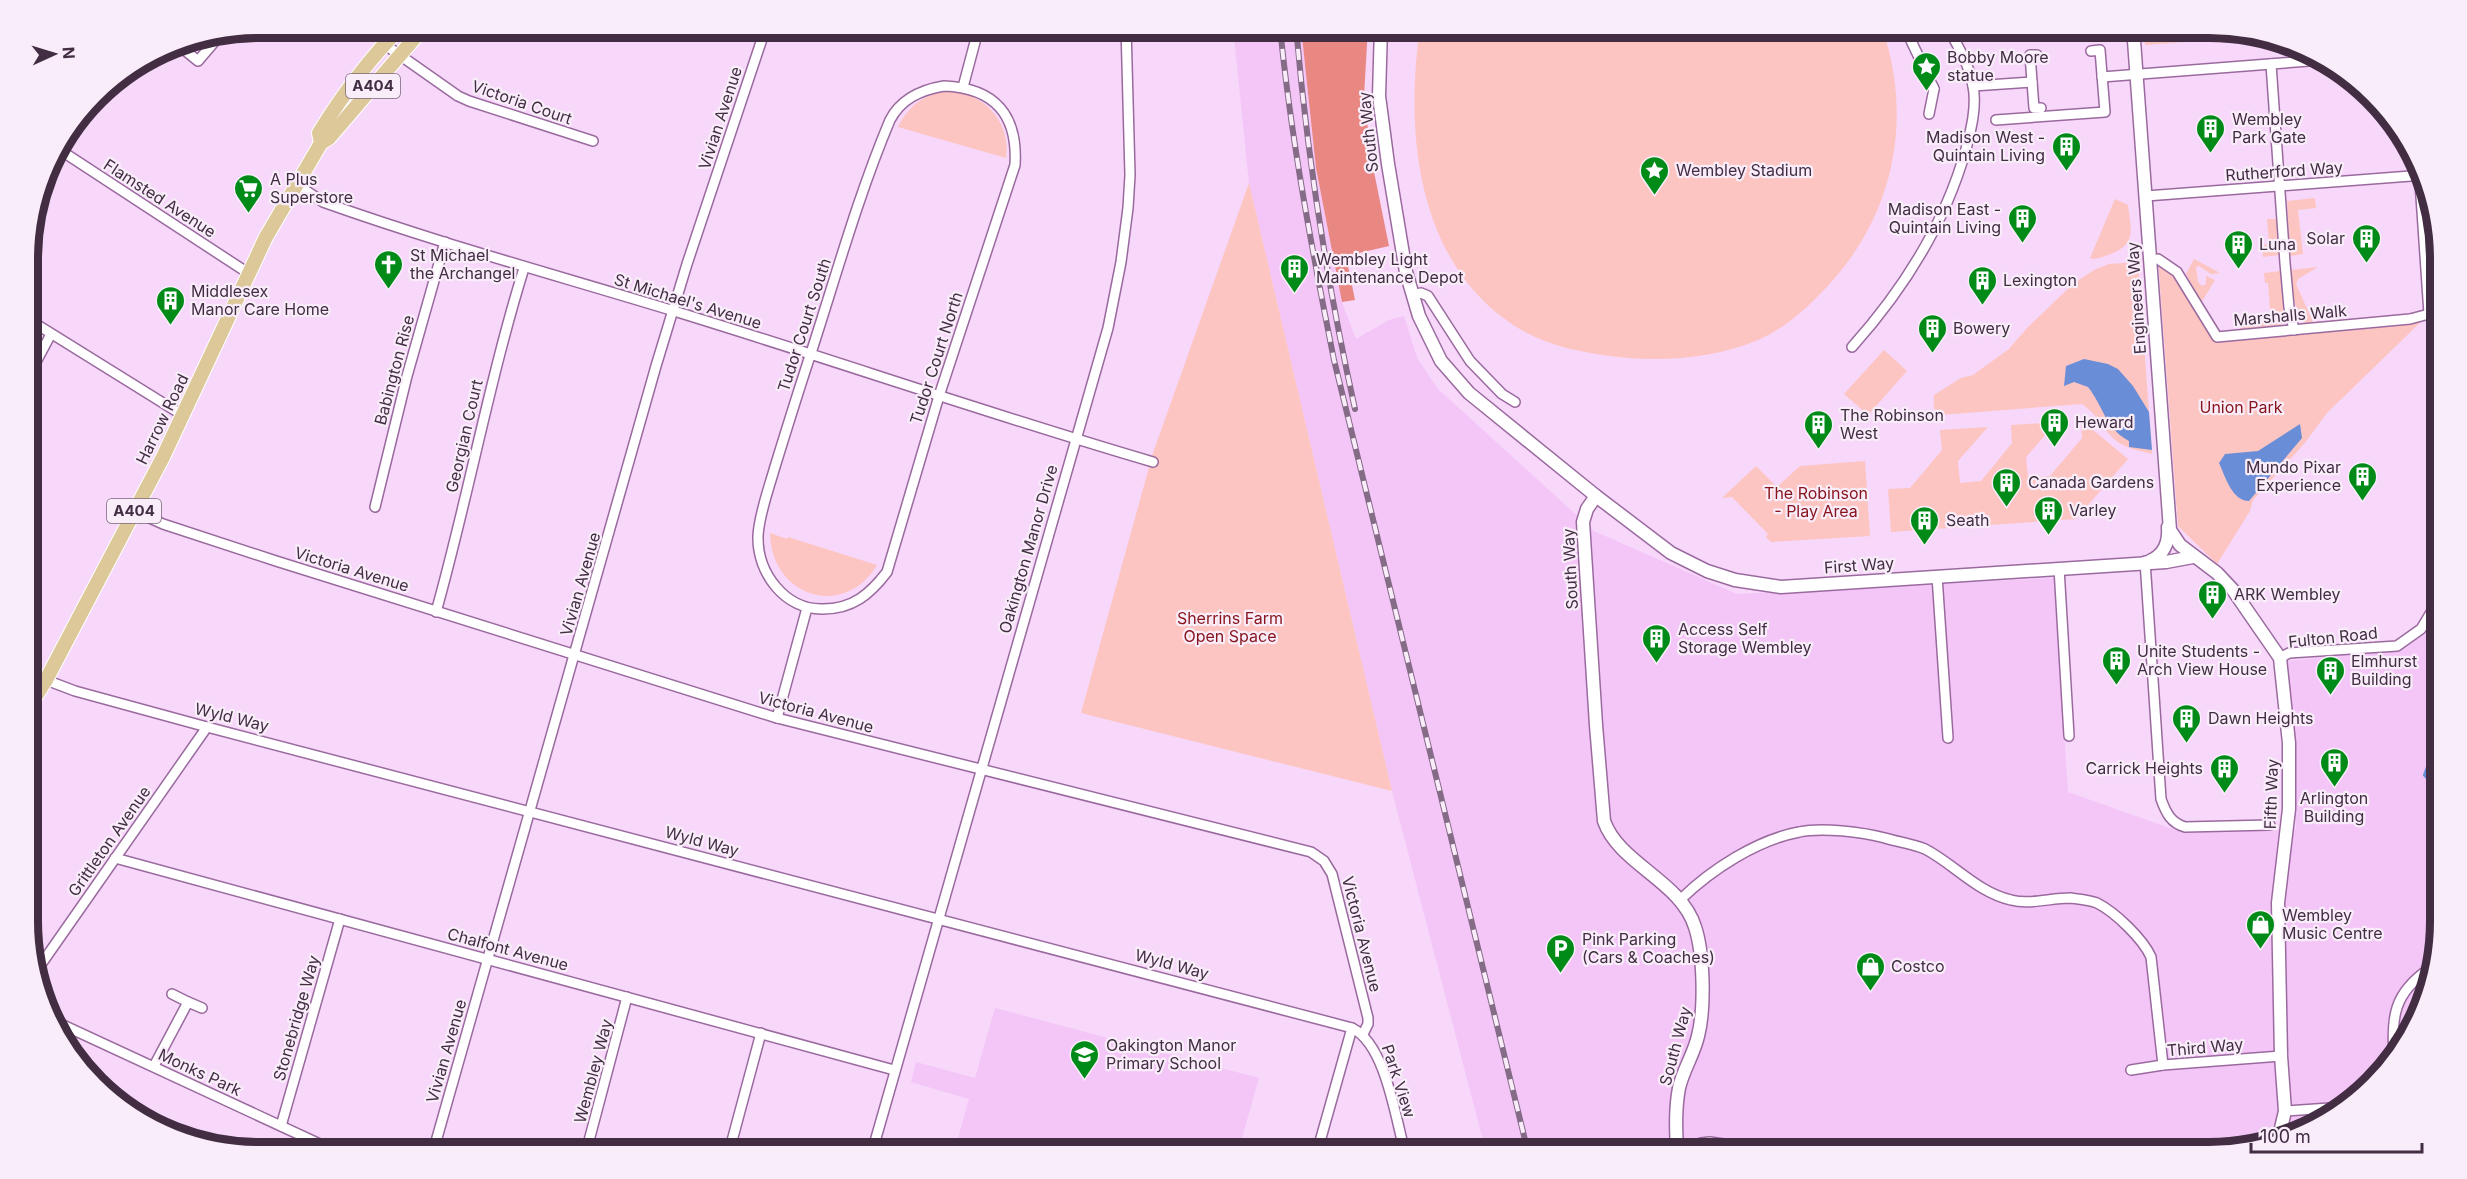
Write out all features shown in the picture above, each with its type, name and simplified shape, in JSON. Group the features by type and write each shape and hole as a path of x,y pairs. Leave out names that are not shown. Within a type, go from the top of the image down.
{"main road":[{"name":"Harrow Road","path":"321,143 319,132 337,103 390,38"},
{"name":"Harrow Road","path":"38,691 184,416 248,273 296,184 321,143 329,138 414,38"},
{"name":"South Way","path":"1381,38 1379,96 1382,124 1405,263 1412,295 1429,339 1441,361 1469,393 1596,496 1587,509 1583,522 1604,821 1609,833 1653,876 1681,898 1695,927 1703,1007 1698,1037 1679,1086 1677,1142"},
{"name":"Engineers Way","path":"2134,38 2168,521 2174,538 2193,557"},
{"name":"First Way","path":"1596,496 1671,553 1707,571 1735,580 1781,586 2147,561"},
{"path":"2147,561 2158,558 2167,545 2168,521"},
{"path":"2147,561 2166,562 2193,557"},
{"name":"Fifth Way","path":"2193,557 2217,573 2233,590 2280,658 2289,743 2289,809 2278,903 2281,1056 2285,1111 2281,1130"}],"street":[{"name":"Vivian Avenue","path":"436,1142 673,311 762,38"},
{"path":"963,87 976,38"},
{"name":"Oakington Manor Drive","path":"875,1142 1074,439 1108,328 1125,238 1130,175 1126,38"},
{"path":"1910,38 1934,89"},
{"path":"1852,347 1895,294 1932,235 1959,175 1969,138 1974,105 1973,86 1963,56 1953,38"},
{"path":"185,50 198,61 213,42"},
{"name":"Victoria Court","path":"384,44 469,101 593,141"},
{"path":"1996,120 2105,112 2098,79 2308,61"},
{"path":"1924,63 1934,89 1929,114"},
{"path":"2271,64 2289,307 2294,330"},
{"path":"1973,86 2036,82"},
{"name":"Tudor Court South","path":"807,608 784,595 768,577 760,556 758,535 768,490 882,138 895,110 902,103 930,88 963,87"},
{"name":"Tudor Court North","path":"807,608 824,609 849,606 872,591 887,572 939,396 1016,165 1017,144 1007,114 982,94 963,87"},
{"name":"Flamsted Avenue","path":"64,153 248,273"},
{"name":"Rutherford Way","path":"2146,196 2415,179"},
{"name":"St Michael's Avenue","path":"296,184 323,202 524,268 673,311 1153,462"},
{"path":"2424,208 2429,314"},
{"name":"Babington Rise","path":"375,507 407,376 445,242"},
{"name":"Marshalls Walk","path":"2158,259 2177,272 2217,337 2410,319 2429,314"},
{"name":"Georgian Court","path":"436,612 454,547 503,338 524,268"},
{"path":"1412,295 1421,293 1428,296 1470,361 1502,394 1515,402"},
{"path":"38,326 184,416"},
{"path":"38,358 51,334"},
{"name":"Victoria Avenue","path":"134,511 163,524 436,612 777,718 1302,849 1319,856 1332,874 1367,1013 1368,1024 1363,1034"},
{"path":"2147,561 2161,800 2165,809 2174,822 2185,827 2270,825"},
{"path":"2059,568 2069,736"},
{"path":"1937,576 1948,738"},
{"path":"777,718 807,608"},
{"name":"Fulton Road","path":"2280,658 2289,653 2397,646 2421,629 2430,614"},
{"name":"Wyld Way","path":"45,680 75,691 207,727 1352,1028"},
{"name":"Grittleton Avenue","path":"42,962 207,727"},
{"path":"1681,898 1699,881 1743,854 1779,837 1802,831 1861,832 1921,848 1937,856 1974,883 2012,901 2031,902 2070,898 2096,903 2123,923 2147,946 2151,957 2163,1065"},
{"name":"Chalfont Avenue","path":"115,858 894,1070"},
{"name":"Stonebridge Way","path":"281,1126 340,919"},
{"path":"2393,1042 2392,1032 2397,1002 2423,973"},
{"path":"172,994 202,1008"},
{"name":"Wembley Way","path":"589,1142 627,997"},
{"path":"154,1066 188,1002"},
{"name":"Monks Park","path":"64,1025 315,1142"},
{"path":"1320,1142 1352,1028"},
{"name":"Park View","path":"1352,1028 1363,1034 1379,1057 1402,1142"},
{"path":"732,1142 761,1033"},
{"name":"Third Way","path":"2131,1070 2163,1065 2281,1056"},
{"path":"2285,1111 2325,1108"}],"shaded area":[{"path":"1234,38 1302,38 1316,168 1342,302 1356,339 1389,320 1404,316 1417,358 1438,389 1594,531 1737,594 2054,578 2068,792 2181,832 2296,829 2288,661 2406,648 2430,631 2430,921 2428,950 2413,1005 2384,1055 2354,1087 2319,1112 2280,1130 2238,1140 2209,1142 1483,1142 1392,791 1249,183"},
{"path":"1302,38 1367,38 1364,96 1372,162 1389,246 1346,256 1355,300 1342,302 1316,168"},
{"name":"Oakington Manor Primary School","path":"995,1008 1259,1078 1241,1142 957,1142 969,1099 911,1082 916,1062 975,1078"}],"green space":[{"name":"Wembley Stadium","path":"1419,38 1885,38 1892,63 1896,100 1896,135 1890,170 1880,204 1864,236 1844,267 1806,308 1775,331 1740,347 1682,358 1642,359 1573,349 1544,341 1525,332 1489,306 1461,274 1441,238 1426,198 1418,156 1415,113"},
{"path":"2145,38 2231,39 2145,45"},
{"path":"948,91 973,97 992,111 1004,132 1006,158 898,127 918,102 931,95"},
{"name":"Sherrins Farm Open Space","path":"1249,183 1392,791 1081,713 1153,453"},
{"path":"2315,198 2316,208 2298,210 2303,254 2290,256 2287,201"},
{"path":"2115,199 2128,205 2131,229 2128,241 2117,251 2099,258 2090,258"},
{"path":"2267,219 2276,219 2279,255 2263,257 2262,245 2269,244"},
{"name":"Union Park","path":"2158,259 2167,263 2217,337 2307,324 2300,321 2293,296 2291,270 2318,267 2298,279 2296,284 2313,322 2429,314 2327,413 2304,444 2253,500 2250,511 2217,564 2178,526"},
{"path":"2194,259 2220,273 2211,274 2199,266 2196,267 2198,282 2202,286 2206,284 2206,276 2215,280 2201,303 2186,274"},
{"path":"2138,262 2152,454 2119,443 2082,404 1940,415 1936,411 1934,395 1961,378 1973,375 2009,349 2027,328 2073,284 2094,270 2109,264"},
{"path":"2280,271 2285,322 2277,327 2240,330 2240,325 2271,322 2268,283 2265,283 2264,273"},
{"path":"1884,350 1907,371 1868,415 1844,394"},
{"path":"2081,420 2128,459 2076,519 1891,532 1888,489 1910,488 1942,450 1940,430 1988,427 1958,461 1960,483 1981,481 2012,443 2011,425 2057,422 2026,457 2028,478 2050,476 2082,438"},
{"name":"The Robinson - Play Area","path":"1865,461 1870,536 1771,542 1766,537 1768,534 1732,497 1722,498 1756,466 1777,487 1800,466"},
{"path":"770,533 877,565 863,582 846,592 829,596 812,594 796,586 783,573 774,555"}],"water":[{"path":"2084,359 2108,364 2118,369 2133,386 2149,412 2152,450 2129,447 2129,441 2110,424 2088,387 2074,382 2064,386 2066,366"},
{"path":"2300,424 2302,438 2249,501 2238,497 2230,487 2219,463 2225,454 2258,451"}],"waterway":[{"path":"2430,762 2425,775 2430,780"}],"railway":[{"path":"1281,38 1303,194 1334,360 1526,1142"},
{"path":"1297,38 1319,219 1355,409"}],"place":[{"name":"Bobby Moore statue","path":"1926,92"},
{"name":"Wembley Park Gate","path":"2211,154"},
{"name":"Madison West - Quintain Living","path":"2066,172"},
{"name":"Wembley Stadium","path":"1655,196"},
{"name":"A Plus Superstore","path":"249,214"},
{"name":"Madison East - Quintain Living","path":"2022,244"},
{"name":"Solar","path":"2366,264"},
{"name":"Luna","path":"2238,270"},
{"name":"St Michael the Archangel","path":"389,290"},
{"name":"Wembley Light Maintenance Depot","path":"1295,294"},
{"name":"Lexington","path":"1982,306"},
{"name":"Middlesex Manor Care Home","path":"170,326"},
{"name":"Bowery","path":"1932,354"},
{"name":"Heward","path":"2054,448"},
{"name":"The Robinson West","path":"1819,450"},
{"name":"Mundo Pixar Experience","path":"2362,502"},
{"name":"Canada Gardens","path":"2007,508"},
{"name":"Varley","path":"2048,536"},
{"name":"Seath","path":"1925,546"},
{"name":"ARK Wembley","path":"2213,620"},
{"name":"Access Self Storage Wembley","path":"1657,664"},
{"name":"Unite Students - Arch View House","path":"2116,686"},
{"name":"Elmhurst Building","path":"2330,696"},
{"name":"Dawn Heights","path":"2187,744"},
{"name":"Arlington Building","path":"2334,788"},
{"name":"Carrick Heights","path":"2224,794"},
{"name":"Wembley Music Centre","path":"2261,950"},
{"name":"Pink Parking (Cars & Coaches)","path":"1561,974"},
{"name":"Costco","path":"1870,992"},
{"name":"Oakington Manor Primary School","path":"1085,1080"}]}
